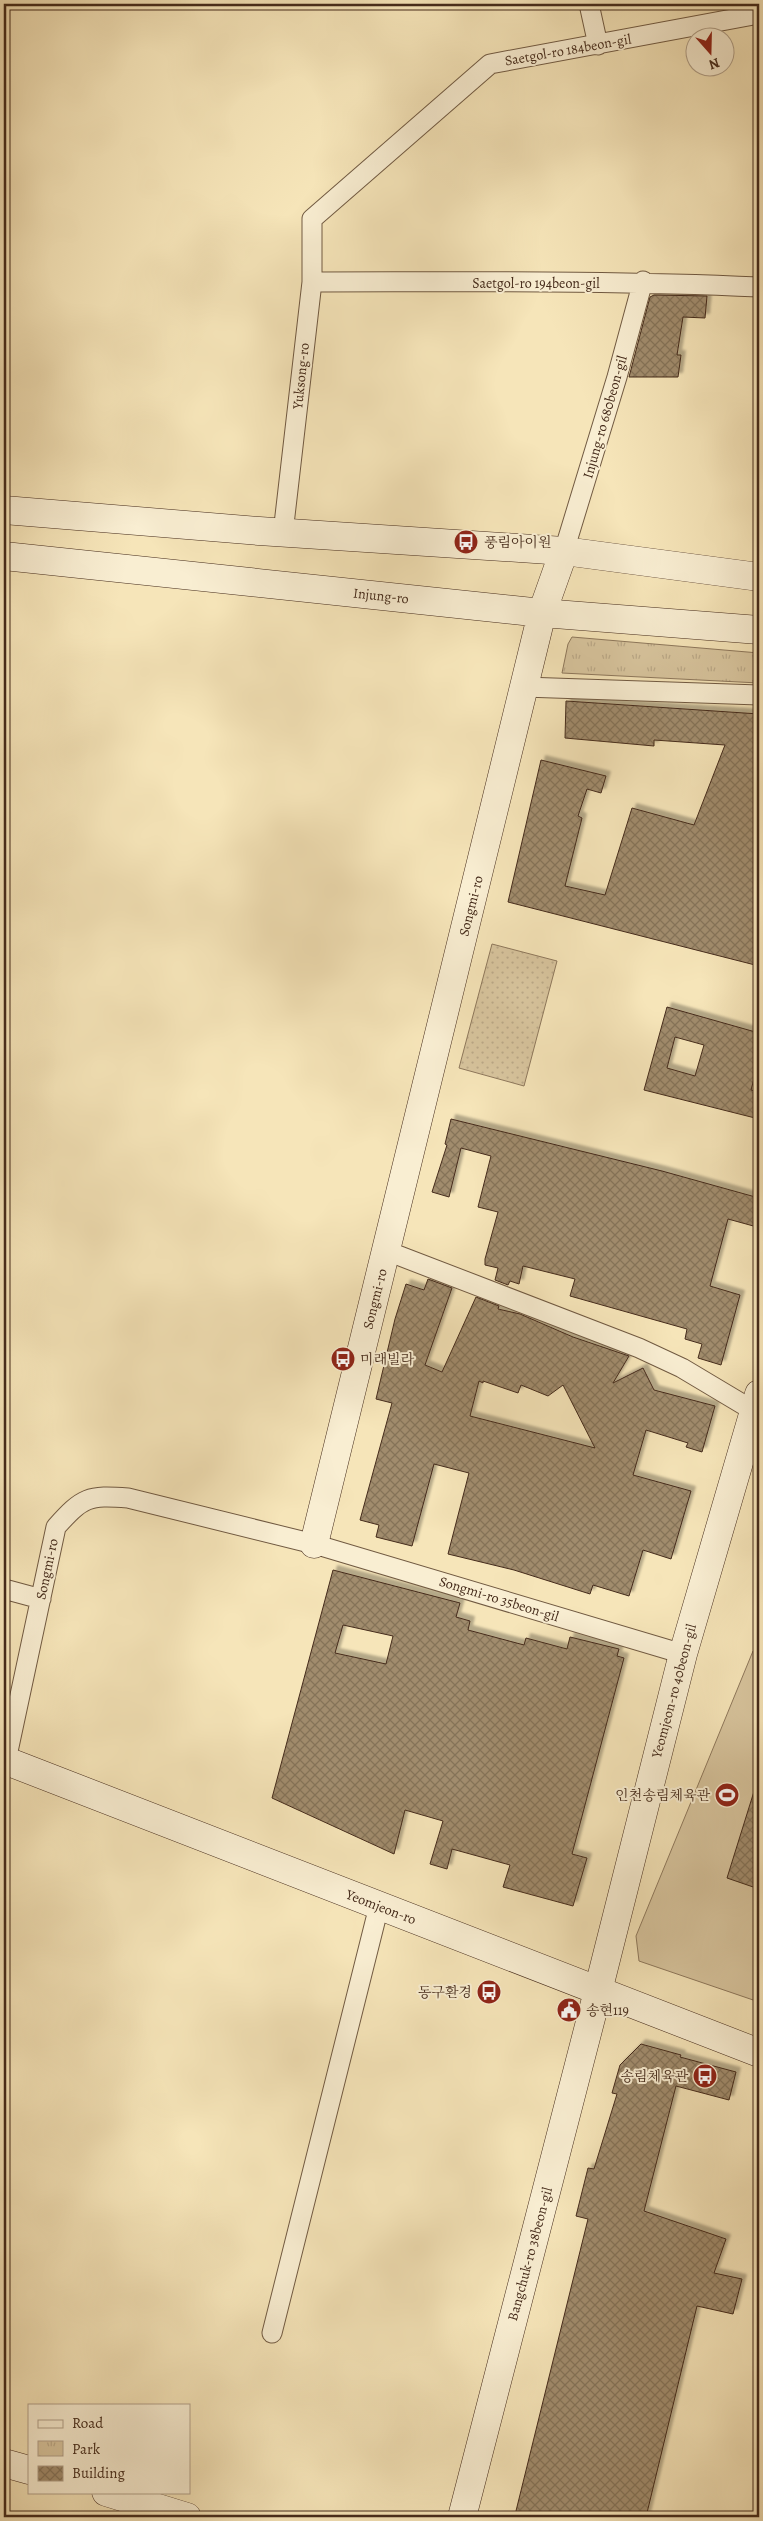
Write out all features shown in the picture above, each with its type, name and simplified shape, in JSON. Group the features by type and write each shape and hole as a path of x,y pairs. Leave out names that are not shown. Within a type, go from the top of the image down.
{"street":[{"path":"589,4 598,45"},
{"name":"Saetgol-ro 184beon-gil","path":"312,219 490,64 759,14"},
{"name":"Yuksong-ro","path":"283,533 312,282 312,219"},
{"name":"Saetgol-ro 194beon-gil","path":"312,282 643,282 759,287"},
{"name":"Injung-ro 680beon-gil","path":"564,551 617,377 643,282"},
{"path":"4,510 283,533 564,551 759,577"},
{"name":"Songmi-ro","path":"4,1763 56,1527 76,1504 98,1496 128,1498 314,1544 542,613 564,551"},
{"name":"Injung-ro","path":"4,556 542,613 759,630"},
{"path":"524,686 759,695"},
{"path":"387,1251 639,1348 682,1368 756,1412"},
{"name":"Yeomjeon-ro 40beon-gil","path":"598,1992 683,1654 756,1412"},
{"name":"Songmi-ro 35beon-gil","path":"314,1544 683,1654"},
{"path":"4,1589 41,1599"},
{"name":"Yeomjeon-ro","path":"4,1763 759,2053"},
{"path":"272,2333 379,1906"},
{"name":"Bangchuk-ro 38beon-gil","path":"462,2517 598,1992"},
{"path":"4,2463 28,2470"},
{"path":"112,2494 187,2517"}],"green space":[{"path":"572,637 759,653 759,683 562,673 568,644"},
{"path":"492,944 557,961 524,1086 459,1068"},
{"name":"인천송림체육관","path":"753,1651 759,1653 759,2002 639,1961 636,1936"}],"building":[{"path":"654,295 707,296 705,318 683,317 677,355 681,355 678,377 629,377 650,297"},
{"path":"566,701 759,714 759,966 508,902 541,760 606,776 601,793 587,789 578,816 582,818 565,886 605,895 632,808 694,825 725,745 654,740 654,746 565,738"},
{"path":"667,1007 759,1033 759,1060 751,1090 759,1092 759,1119 644,1090","holes":["675,1037 704,1045 695,1076 667,1068"]},
{"path":"451,1119 662,1171 759,1198 757,1227 728,1219 710,1286 740,1295 721,1365 698,1358 702,1344 685,1339 687,1329 570,1296 575,1279 523,1266 519,1284 510,1281 508,1285 495,1280 498,1268 485,1265 485,1259 498,1212 478,1207 491,1156 461,1148 449,1197 432,1192 447,1145 445,1144"},
{"path":"428,1279 452,1288 425,1365 442,1372 476,1297 499,1306 498,1309 520,1314 573,1337 629,1356 613,1383 643,1368 654,1390 715,1406 702,1452 686,1447 688,1443 646,1430 633,1475 691,1491 671,1559 643,1550 629,1596 593,1585 590,1594 514,1570 448,1554 469,1473 434,1464 412,1546 376,1537 379,1525 360,1520 392,1403 376,1399 395,1319 406,1284 424,1290","holes":["479,1381 483,1383 483,1381 518,1393 521,1385 548,1396 563,1385 595,1448 470,1416"]},
{"path":"333,1570 460,1603 456,1617 470,1621 468,1630 524,1645 526,1638 567,1649 570,1637 619,1649 617,1656 624,1658 572,1854 587,1858 573,1906 503,1887 510,1865 452,1849 447,1869 430,1864 443,1821 405,1810 394,1854 272,1798","holes":["343,1625 393,1636 386,1664 335,1653"]},
{"path":"756,1785 759,1785 759,1889 727,1878"},
{"path":"641,2044 736,2072 729,2100 676,2086 644,2211 726,2239 714,2273 742,2279 733,2314 697,2306 646,2517 523,2517 515,2515 588,2219 576,2216 588,2168 594,2169 617,2094 612,2093 620,2065"}],"place":[{"name":"풍림아이원","path":"466,542"},
{"name":"미래빌라","path":"343,1359"},
{"name":"인천송림체육관","path":"727,1795"},
{"name":"동구환경","path":"489,1992"},
{"name":"송현119","path":"569,2010"},
{"name":"송림체육관","path":"705,2076"}]}
